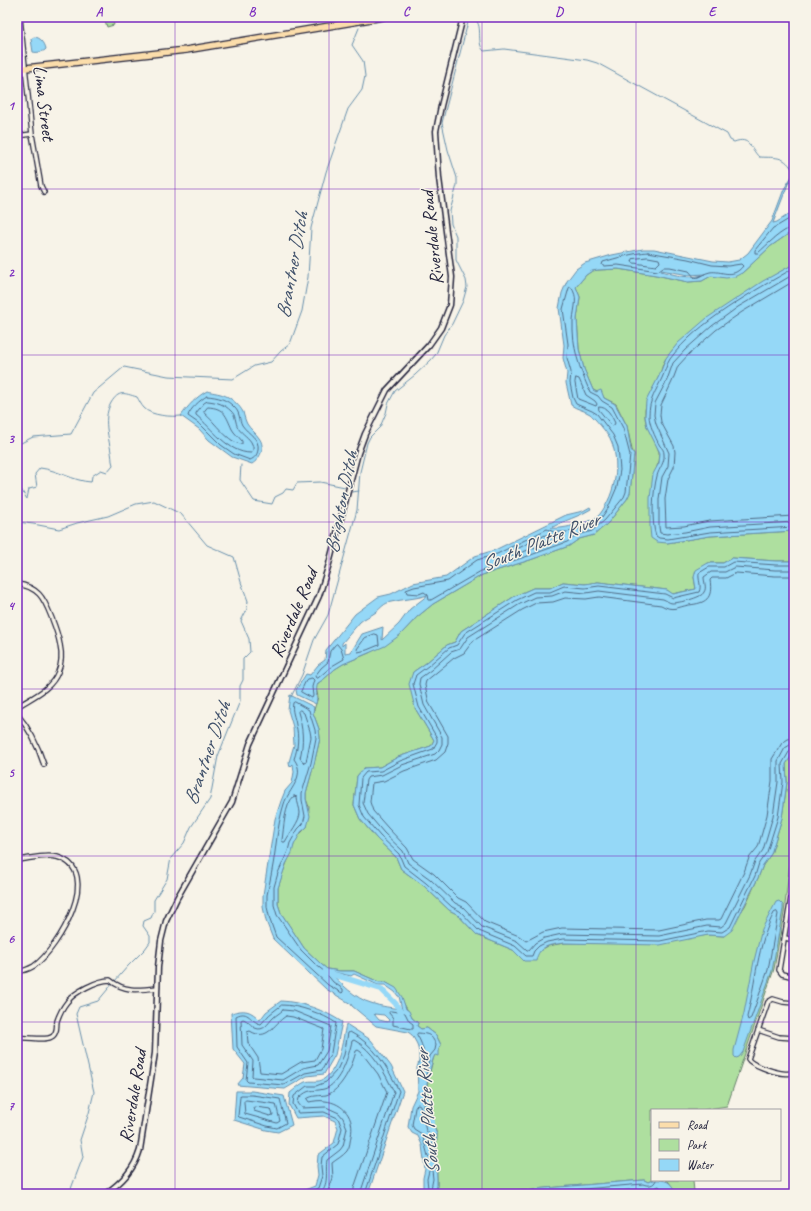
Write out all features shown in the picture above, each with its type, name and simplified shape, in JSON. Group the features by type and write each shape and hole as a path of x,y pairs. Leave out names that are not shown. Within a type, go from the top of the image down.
{"main road":[{"path":"17,69 184,50 350,20 383,17"}],"street":[{"name":"Lima Street","path":"20,17 32,134 41,186 44,192"},
{"name":"Riverdale Road","path":"105,1194 127,1176 136,1161 140,1150 155,1053 160,946 166,921 177,898 232,802 250,744 319,596 329,564 356,459 365,434 387,390 429,345 441,328 448,311 452,293 452,277 438,170 436,131 463,17"},
{"path":"17,136 32,134"},
{"path":"17,584 31,588 40,595 46,605 60,644 61,659 58,673 51,684 17,707"},
{"path":"17,714 35,740 44,765"},
{"path":"17,860 53,856 64,860 75,871 77,883 76,897 73,908 60,936 33,967 17,972"},
{"path":"794,879 792,903 780,971 786,975 794,977"},
{"path":"785,938 794,940"},
{"path":"17,1038 30,1037 44,1039 53,1036 57,1031 57,1021 67,1001 74,995 99,981 110,980 113,983 131,990 157,988"},
{"path":"794,1003 773,999 769,1001 749,1056 749,1061 778,1073 794,1073"},
{"path":"758,1030 779,1037 794,1038"}],"green space":[{"path":"104,17 112,17 114,25 107,27"},
{"path":"794,230 794,264 729,305 685,338 673,350 664,362 647,400 645,416 648,429 658,448 659,460 657,466 667,543 710,536 794,531 794,561 732,558 723,563 708,563 694,577 696,589 672,594 667,590 598,582 585,584 563,582 550,588 533,588 515,596 461,631 455,642 447,645 413,672 415,708 434,740 431,746 398,757 380,767 364,768 357,776 354,805 360,819 377,839 396,857 401,869 424,886 449,910 457,914 477,935 513,950 524,960 537,954 548,946 564,943 617,943 689,938 708,935 724,936 745,906 763,865 771,854 782,818 787,782 786,764 794,752 794,830 784,913 774,969 727,1106 708,1109 651,1109 651,1180 648,1182 644,1180 491,1194 434,1194 437,1186 437,1134 434,1126 432,1131 430,1130 425,1114 424,1104 432,1064 435,1054 438,1056 441,1045 436,1035 427,1028 421,1029 417,1026 418,1023 412,1018 395,988 385,982 379,982 354,971 327,969 322,965 304,948 281,913 278,904 278,888 282,875 297,837 307,827 309,807 306,799 306,793 320,738 319,729 313,713 318,697 316,687 318,683 335,669 369,653 400,635 417,617 433,604 482,575 530,560 569,546 579,539 594,535 608,523 627,499 630,492 634,454 627,426 616,404 604,398 602,394 593,390 584,369 579,349 577,319 580,297 576,287 586,275 592,271 618,269 688,282 702,281 711,276 742,273 771,246"},
{"path":"668,1181 693,1181 694,1192 696,1194 676,1194"}],"water":[{"path":"34,37 42,41 46,49 45,50 33,52 31,39"},
{"path":"794,173 788,184 773,223 794,211 794,230 771,246 742,273 734,277 726,278 711,276 702,281 688,282 618,269 598,270 592,271 586,275 576,287 580,297 577,319 579,349 584,369 593,390 596,392 601,390 604,398 615,404 627,426 631,450 634,454 630,493 608,523 594,535 579,539 569,546 482,575 433,604 417,617 400,635 385,646 343,664 318,683 316,704 297,695 296,690 306,674 310,675 318,665 325,660 326,650 355,614 378,597 391,594 413,583 446,577 475,556 495,550 566,515 583,511 590,507 591,509 551,528 566,527 588,521 600,514 610,497 615,477 616,467 613,447 609,436 592,415 571,405 566,383 567,373 563,358 564,345 559,308 562,293 567,281 576,269 585,263 612,255 643,249 654,249 713,261 728,262 739,260 748,253 772,221 784,189","holes":["661,270 689,275 705,274 688,277","428,595 410,609 399,624 382,640 383,627 362,634 351,652 345,653 345,643 342,646 342,643 363,619 389,603"]},
{"path":"794,264 794,531 710,536 667,543 657,542 651,538 650,498 653,474 659,463 660,453 647,427 645,416 646,401 659,376 666,358 678,343 707,318 763,281"},
{"path":"207,391 228,397 242,410 247,424 258,436 262,445 260,456 252,464 232,457 181,416 192,402"},
{"path":"732,558 794,561 794,752 786,764 787,782 782,818 771,854 763,865 732,930 724,936 708,935 660,945 554,944 542,949 537,956 536,961 524,961 513,950 477,935 457,914 449,910 424,886 401,869 396,857 377,839 360,819 354,805 357,776 364,768 380,767 398,757 431,746 434,740 415,708 409,684 413,672 447,645 455,642 461,631 515,596 533,588 550,588 563,582 585,584 598,582 667,590 673,594 696,589 694,577 696,570 708,563 723,563"},
{"path":"290,695 314,707 313,713 319,729 320,738 306,793 310,816 307,827 301,832 286,864 278,888 278,904 281,913 304,948 322,965 327,969 354,971 379,982 385,982 396,988 402,997 406,1009 409,1011 412,1018 418,1023 417,1026 421,1029 427,1028 436,1035 441,1045 439,1049 439,1056 435,1055 431,1064 424,1104 430,1130 432,1130 433,1126 437,1134 437,1186 434,1194 423,1194 423,1178 425,1169 422,1145 418,1136 412,1133 408,1127 411,1106 418,1091 417,1068 419,1052 412,1035 408,1032 376,1026 351,1004 326,989 273,939 266,921 263,907 263,895 275,819 285,791 292,783 294,772 293,764 290,767 289,762 294,745 293,727 288,710","holes":["329,971 351,976 354,974 378,985 385,985 399,996 402,1010 365,1001 343,985","374,1014 384,1015 389,1020 388,1022 379,1020"]},
{"path":"779,901 783,905 783,909 772,971 743,1052 736,1058 734,1056 734,1050 744,1013 762,929 776,902"},
{"path":"281,1001 313,1007 342,1022 335,1055 324,1074 307,1076 285,1089 237,1085 243,1078 245,1064 233,1049 231,1013 247,1011 260,1020 266,1012"},
{"path":"346,1024 371,1040 391,1066 403,1091 368,1194 294,1194 315,1186 318,1175 318,1155 334,1143 338,1128 335,1121 324,1116 296,1118 289,1105 290,1093 307,1081 324,1079 334,1068 342,1047"},
{"path":"236,1091 252,1091 284,1096 292,1125 278,1132 266,1130 234,1120"},
{"path":"644,1180 648,1182 651,1180 667,1182 671,1185 676,1194 491,1194"}],"waterway":[{"path":"473,18 479,24 480,43 484,51 504,49 587,60 597,63 727,134 730,140 734,142 747,142 759,157 772,157 784,160 790,166"},
{"name":"Brighton Ditch","path":"291,697 302,675 314,640 328,615 357,510 360,472 367,443 370,437 380,427 388,404 395,391 415,375 436,354 444,335 452,324 463,301 467,287 466,280 456,260 456,236 451,224 450,211 457,185 457,178 448,150 442,123 468,22 473,18"},
{"name":"Brantner Ditch","path":"17,445 33,437 71,434 93,393 124,367 168,376 233,379 254,366 271,362 290,344 302,311 308,277 311,228 326,172 348,109 362,90 365,76 363,61 352,45 359,28"},
{"path":"17,490 20,488 27,499 29,489 37,487 35,474 40,468 78,480 91,482 92,476 101,470 107,472 113,465 107,432 108,410 111,403 119,394 137,397 144,408 151,413 167,416 181,416"},
{"path":"241,465 240,480 254,501 272,504 275,497 283,493 286,489 293,490 297,483 320,482 345,487"},
{"name":"Brighton Ditch","path":"352,492 359,491"},
{"name":"Brantner Ditch","path":"17,522 59,529 108,516 136,504 154,501 181,514 207,545 234,557 248,601 247,609 241,621 249,639 250,652 243,659 243,680 240,686 240,701 218,756 210,799 191,827 184,843 171,858 167,879 154,900 154,911 151,918 144,921 143,926 150,936 150,942 115,981"},
{"name":"South Platte River","path":"325,972 381,989 396,1004 402,1015"},
{"name":"Brantner Ditch","path":"69,1194 83,1157 80,1140 94,1092 76,1014 79,1007 98,1001 113,983"},
{"name":"South Platte River","path":"423,1088 431,1117 432,1136"}]}
